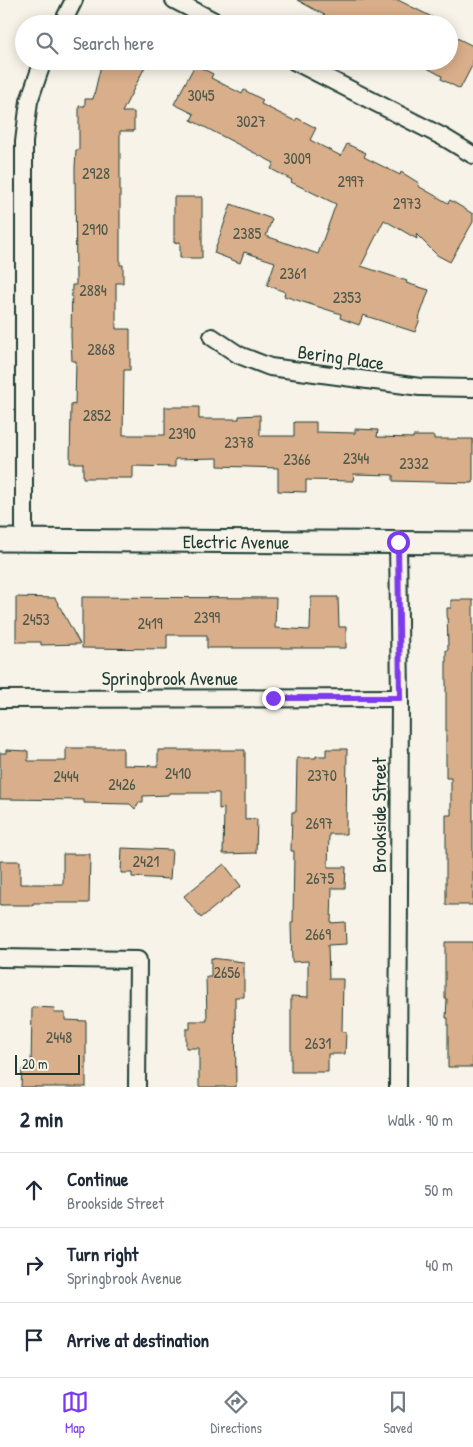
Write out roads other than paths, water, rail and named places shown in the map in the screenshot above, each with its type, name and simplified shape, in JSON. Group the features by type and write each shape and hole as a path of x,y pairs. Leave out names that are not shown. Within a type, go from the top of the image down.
{"street":[{"path":"66,15 74,0"},
{"path":"174,0 203,15"},
{"path":"24,540 24,142 29,101 40,70"},
{"path":"312,70 445,138 473,155"},
{"name":"Bering Place","path":"212,337 238,355 270,367 420,387 473,388"},
{"name":"Electric Avenue","path":"0,540 473,543"},
{"name":"Brookside Street","path":"398,542 400,698 398,1087"},
{"name":"Springbrook Avenue","path":"0,699 400,698"},
{"path":"0,958 138,960 137,1087"}]}
